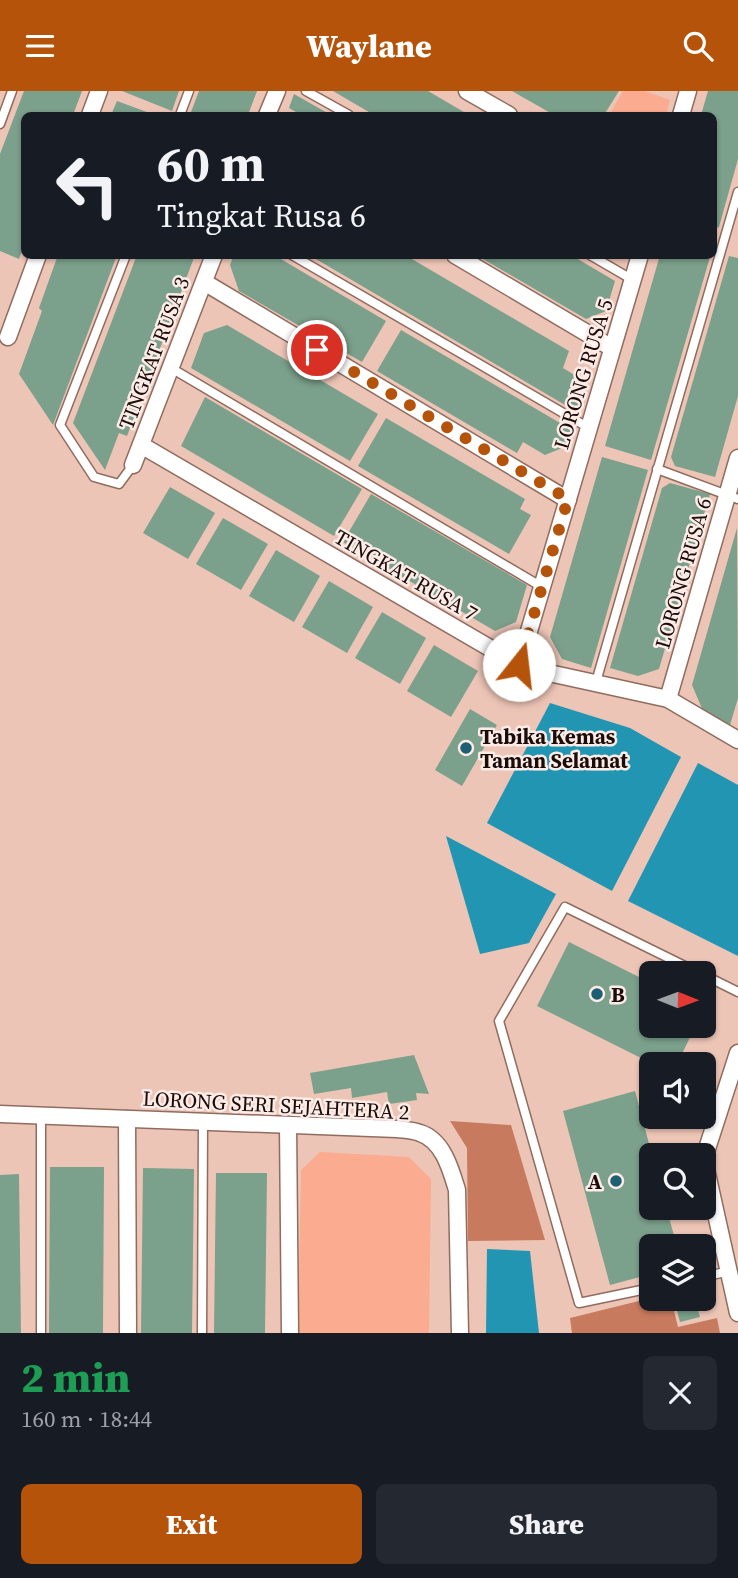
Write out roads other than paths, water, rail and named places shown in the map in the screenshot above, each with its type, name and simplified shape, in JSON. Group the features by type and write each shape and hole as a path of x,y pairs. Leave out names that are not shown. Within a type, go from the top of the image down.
{"street":[{"path":"91,112 99,91"},
{"path":"268,112 276,91"},
{"path":"467,91 504,112"},
{"path":"682,112 688,91"},
{"path":"8,337 37,259"},
{"name":"TINGKAT RUSA 3","path":"133,465 213,259"},
{"path":"462,259 612,348"},
{"name":"LORONG RUSA 5","path":"519,665 639,259"},
{"path":"204,282 568,499"},
{"name":"TINGKAT RUSA 7","path":"141,446 519,665 668,699 737,738"},
{"name":"LORONG RUSA 6","path":"668,699 733,497 738,458"},
{"path":"709,1143 738,1053"},
{"name":"LORONG SERI SEJAHTERA 2","path":"0,1114 397,1129 423,1133 440,1148 457,1190 460,1333"},
{"path":"127,1119 128,1333"},
{"path":"289,1125 290,1333"},
{"path":"716,1213 738,1313"}],"lane":[{"path":"0,124 12,91"},
{"path":"181,112 189,91"},
{"path":"306,91 344,112"},
{"path":"718,244 738,192"},
{"path":"124,259 60,425 94,477 119,484 133,465"},
{"path":"299,259 589,428"},
{"path":"597,259 633,280"},
{"path":"596,683 714,259"},
{"path":"171,367 542,587"},
{"path":"657,469 733,497"},
{"path":"639,1290 579,1303 499,1021 565,907 675,961"},
{"path":"716,981 738,992"},
{"path":"41,1116 41,1333"},
{"path":"202,1333 203,1122"},
{"path":"716,1274 729,1271"}],"water":[{"path":"550,703 630,728 681,757 612,891 487,823"},
{"path":"698,763 738,785 738,956 628,901"},
{"path":"446,836 556,894 529,943 480,954"},
{"path":"487,1249 530,1251 539,1333 486,1333"}],"place":[{"name":"Tabika Kemas Taman Selamat","path":"466,748"},
{"name":"B","path":"597,994"},
{"name":"A","path":"616,1181"}]}
